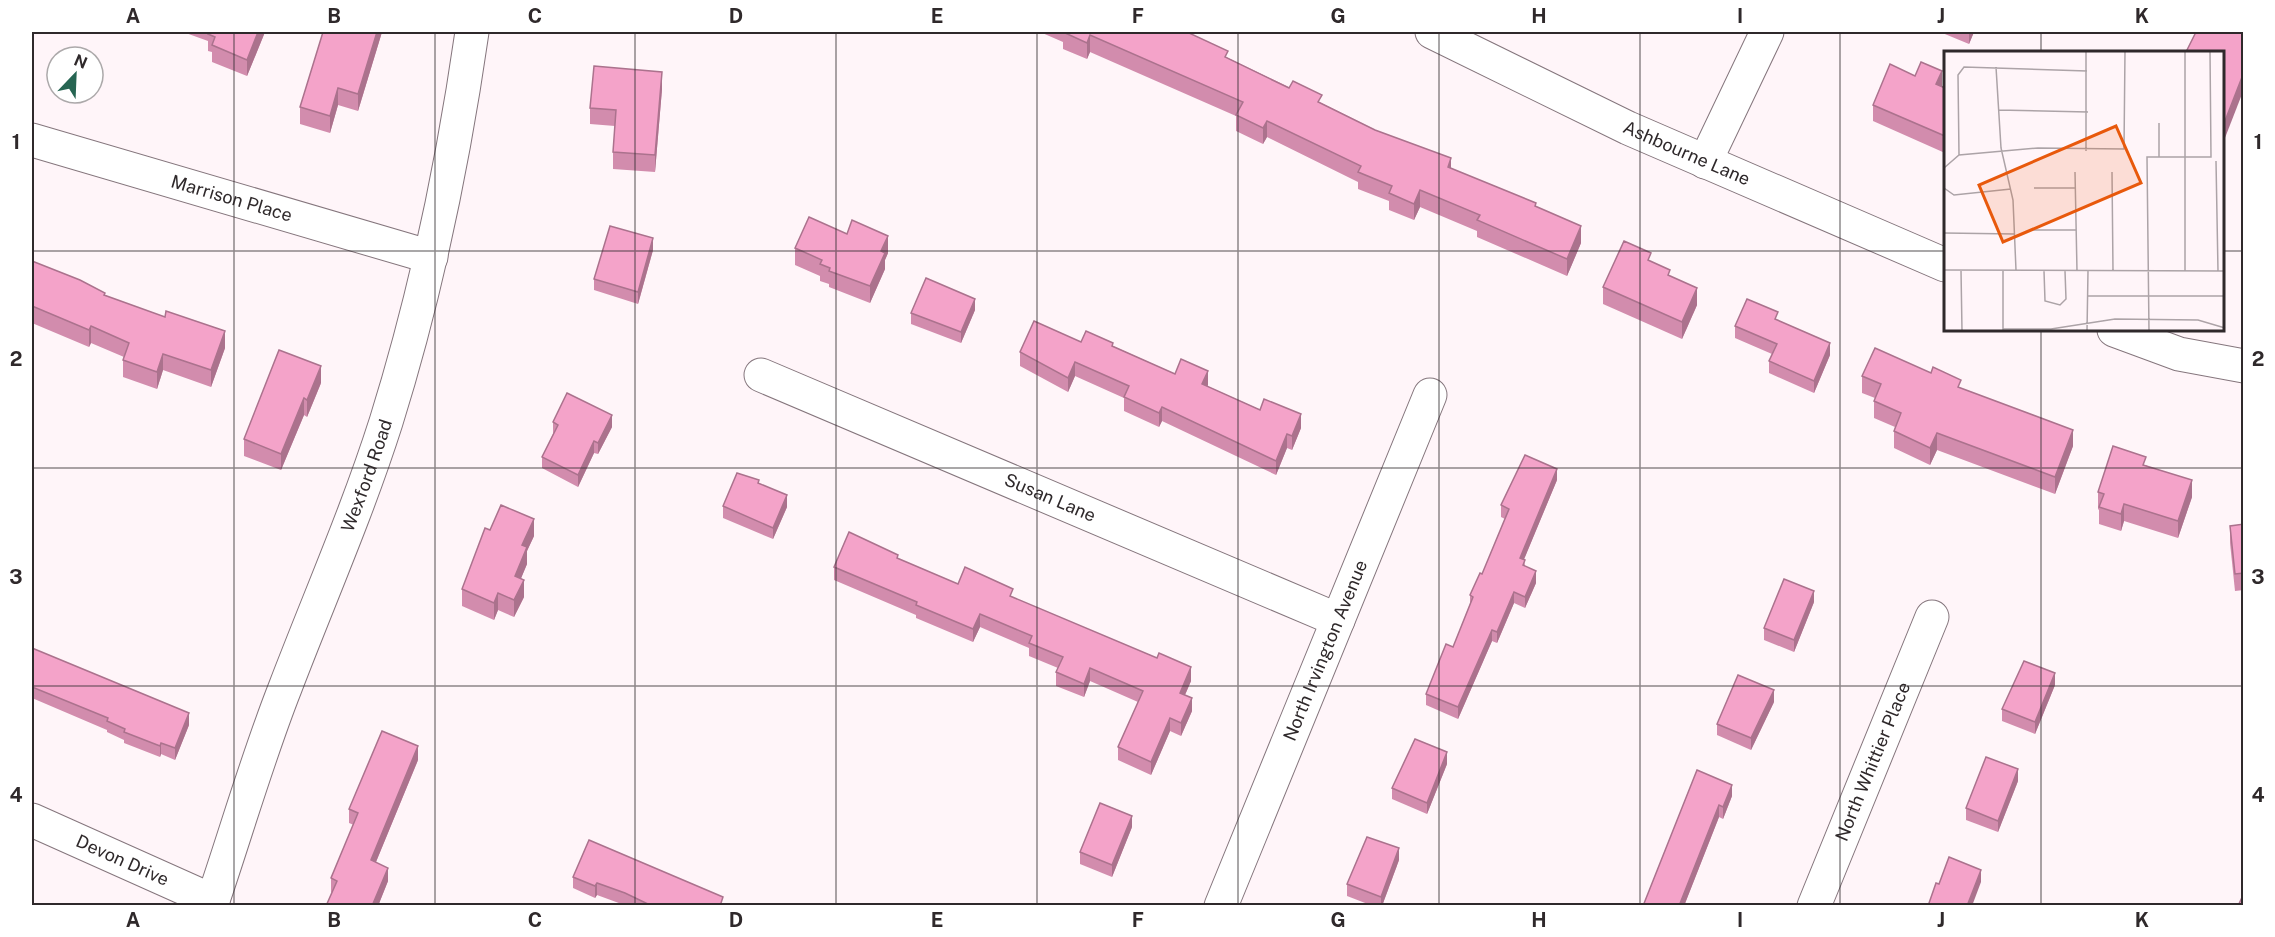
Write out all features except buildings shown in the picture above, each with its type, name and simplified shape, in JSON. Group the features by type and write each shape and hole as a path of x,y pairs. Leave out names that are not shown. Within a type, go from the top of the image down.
{"street":[{"name":"Wexford Road","path":"212,903 284,690 342,548 370,472 411,339 455,142 472,32"},
{"name":"Ashbourne Lane","path":"1432,32 1628,128 1944,265"},
{"path":"1705,162 1767,32"},
{"name":"Marrison Place","path":"32,140 431,257"},
{"path":"2119,332 2179,354 2244,366"},
{"name":"Susan Lane","path":"761,375 1338,620"},
{"name":"North Irvington Avenue","path":"1221,906 1430,395"},
{"name":"North Whittier Place","path":"1814,906 1932,617"},
{"name":"Devon Drive","path":"32,820 212,903"}]}
